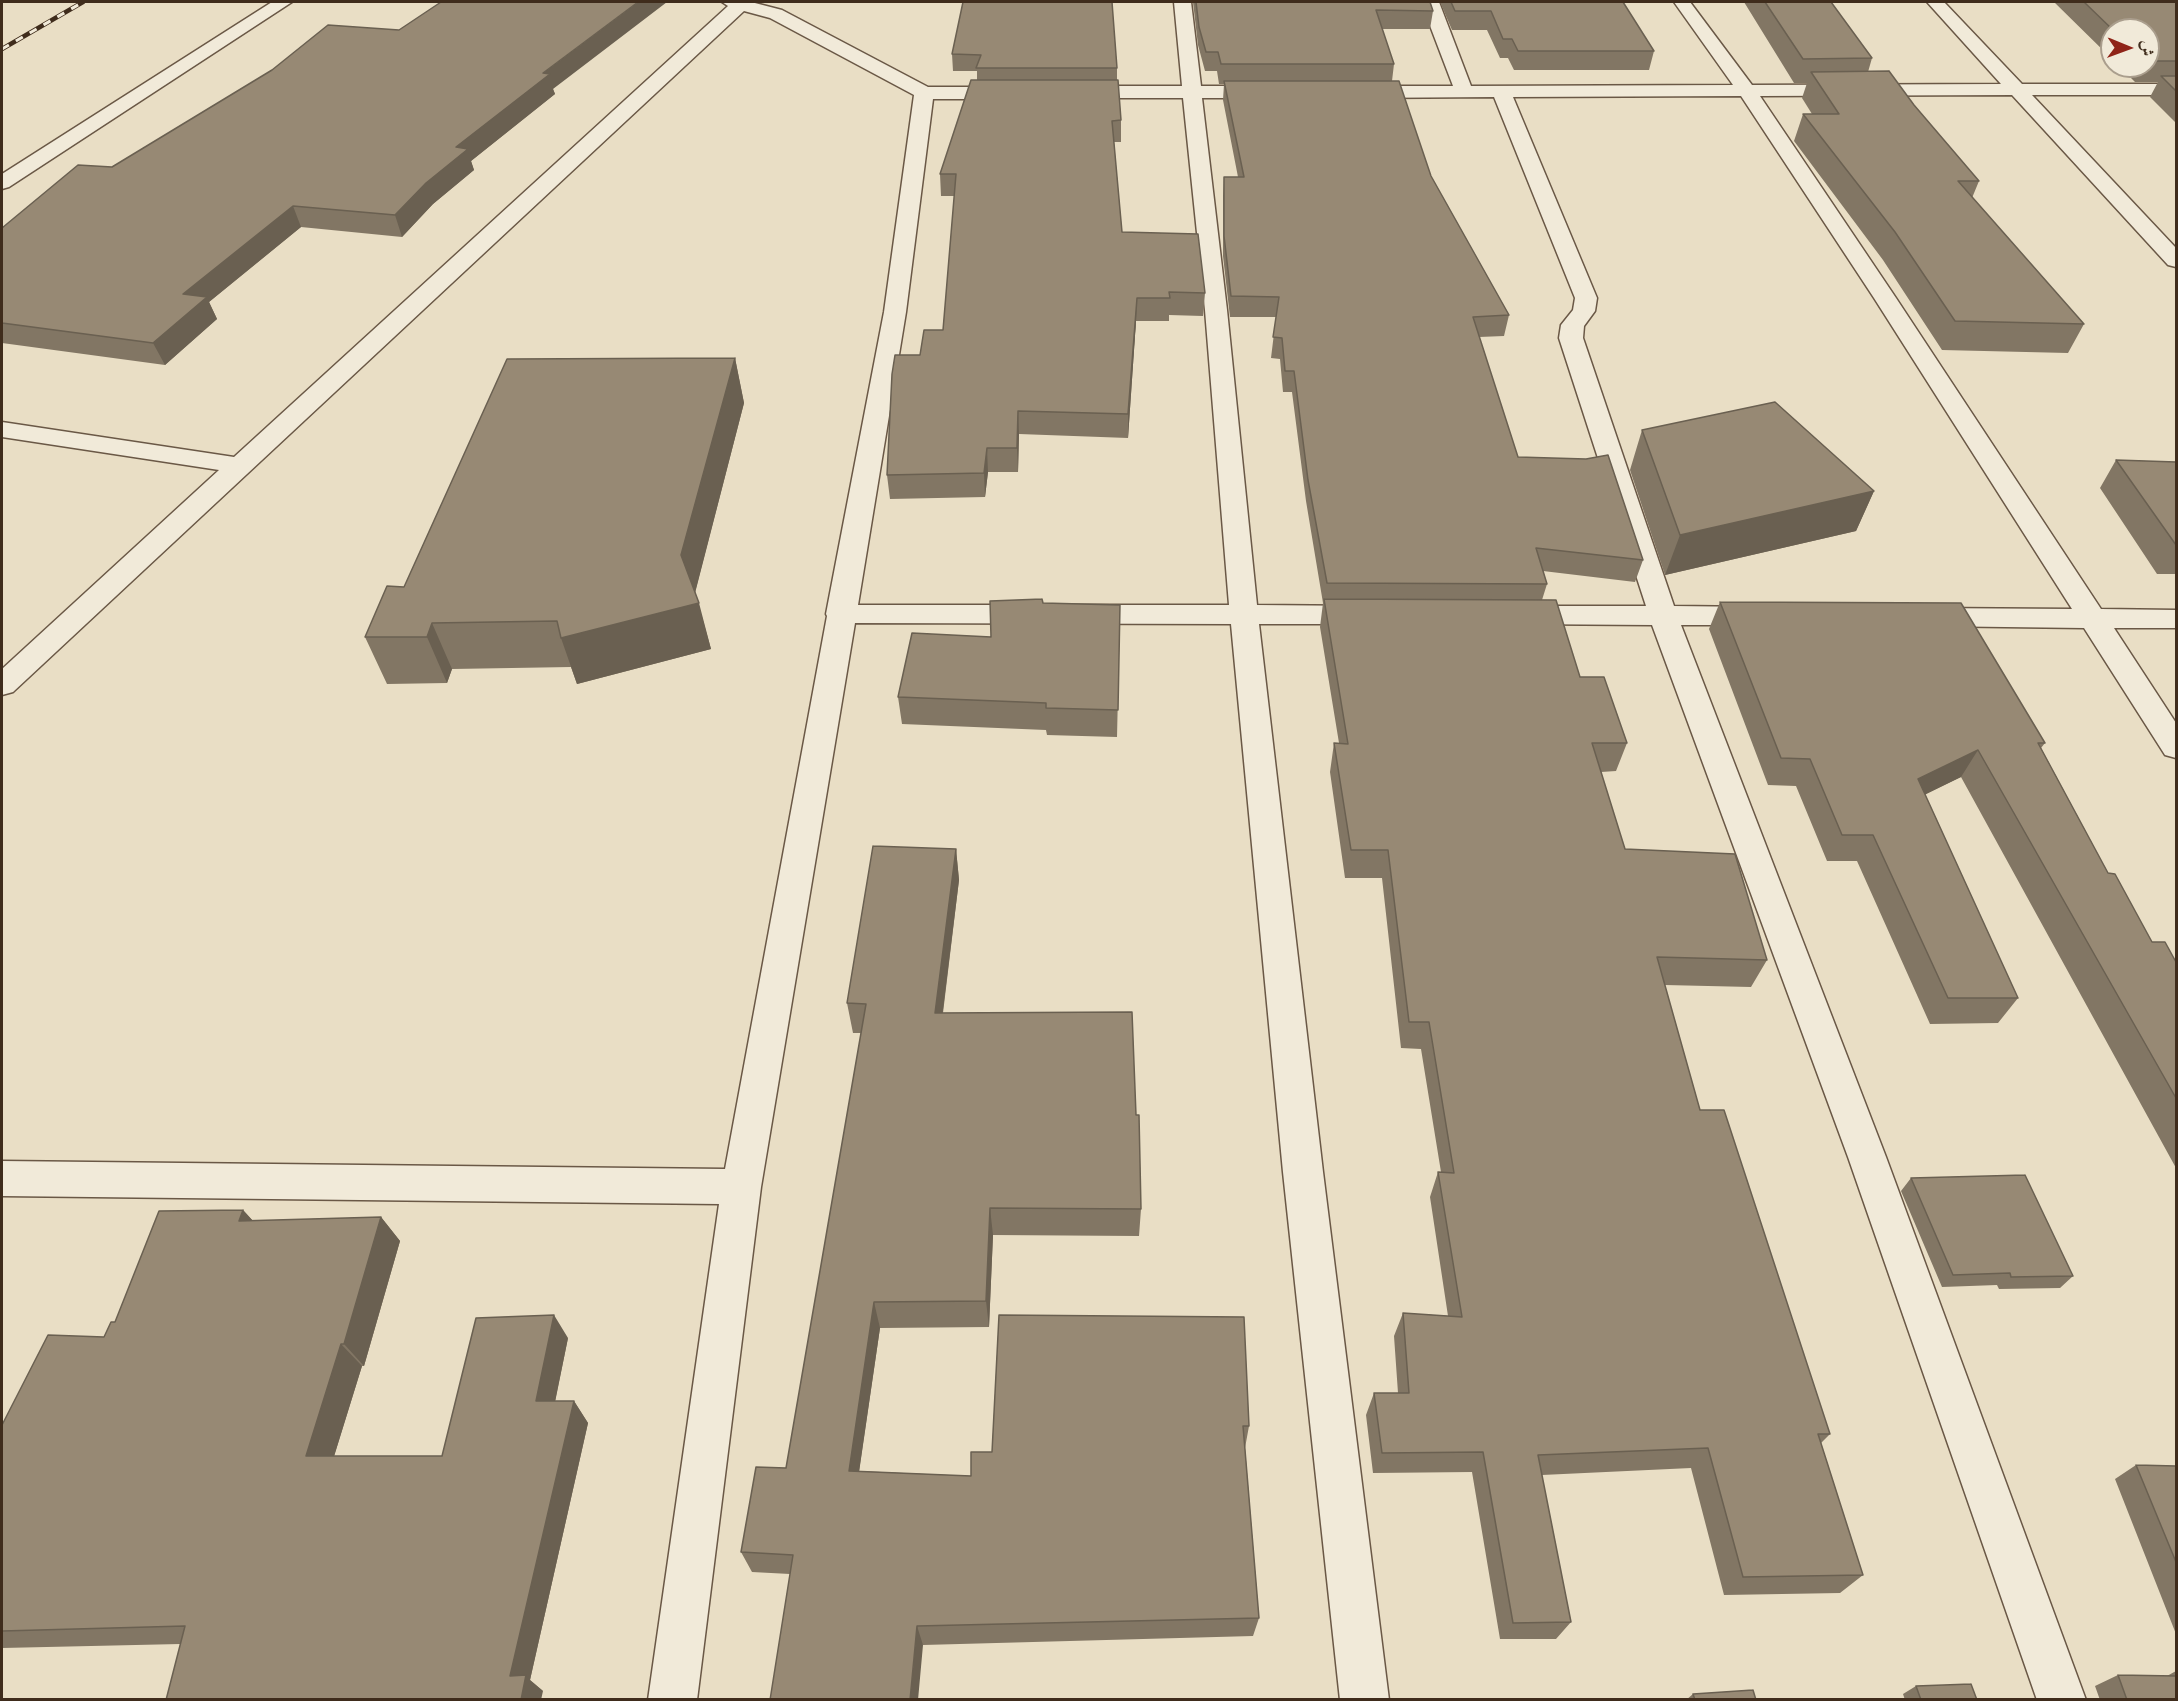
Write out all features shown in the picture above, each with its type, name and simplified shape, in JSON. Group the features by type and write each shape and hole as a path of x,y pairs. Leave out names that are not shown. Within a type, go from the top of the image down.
{"street":[{"path":"2,183 283,2"},
{"path":"2,685 241,466 738,2 776,14 924,93 1029,93"},
{"path":"1182,2 1216,310 1303,1172 1365,1700"},
{"path":"1430,2 1464,91"},
{"path":"1682,2 1746,90 1885,298 2176,747"},
{"path":"1935,2 2176,260"},
{"path":"1334,92 2176,89"},
{"path":"1501,91 1586,298 1584,311 1573,325 1571,338 1663,616 1863,1146 2062,1700"},
{"path":"1053,93 1287,92"},
{"path":"672,1700 741,1187 840,614 895,312 924,93"},
{"path":"2,429 241,466"},
{"path":"840,614 1400,615"},
{"path":"1483,615 1780,616"},
{"path":"1898,617 2176,619"},
{"path":"2,1179 741,1187"}],"building":[{"path":"441,2 638,2 543,73 550,74 456,147 468,149 426,183 395,215 293,206 183,294 207,297 153,343 2,323 2,228 78,165 112,167 272,70 328,25 399,30"},
{"path":"963,2 1112,2 1117,68 976,68 981,55 952,54"},
{"path":"1196,2 1430,2 1433,11 1376,10 1394,64 1221,64 1218,52 1206,52 1199,27"},
{"path":"1451,2 1623,2 1654,51 1518,51 1512,39 1503,39 1491,11 1455,11"},
{"path":"1765,2 1831,2 1872,58 1803,59"},
{"path":"2084,2 2176,2 2176,61 2160,61 2160,18 2101,18"},
{"path":"1889,71 1914,105 1979,181 1958,181 2084,324 1955,321 1895,232 1803,114 1839,114 1811,72"},
{"path":"2161,76 2176,76 2176,91"},
{"path":"971,80 1118,80 1121,120 1112,121 1122,232 1198,234 1205,293 1169,292 1170,298 1137,298 1128,414 1018,411 1017,448 987,448 984,473 887,475 895,355 920,355 924,330 943,330 956,174 940,174"},
{"path":"1224,81 1399,81 1431,176 1509,315 1473,317 1518,457 1586,459 1608,455 1643,560 1536,548 1547,584 1327,583 1308,480 1294,371 1285,371 1282,338 1273,337 1279,297 1231,296 1224,236 1224,177 1244,177"},
{"path":"735,358 681,555 699,603 561,638 557,621 432,623 427,637 365,637 387,586 404,587 507,359"},
{"path":"1775,402 1874,491 1680,535 1642,430"},
{"path":"2116,460 2176,462 2176,545"},
{"path":"1042,599 1043,603 1120,605 1118,710 1046,708 1046,703 898,697 912,633 991,637 990,601"},
{"path":"1324,599 1556,600 1580,677 1604,677 1627,743 1592,743 1625,849 1735,854 1767,960 1657,957 1700,1110 1724,1110 1830,1434 1818,1434 1863,1575 1743,1577 1708,1448 1538,1455 1571,1622 1513,1623 1483,1452 1382,1453 1374,1393 1409,1393 1403,1313 1462,1317 1438,1172 1454,1173 1429,1022 1409,1022 1388,850 1351,850 1334,743 1348,744"},
{"path":"1720,602 1961,603 2045,743 2038,743 2108,873 2115,874 2152,942 2165,942 2176,962 2176,1098 1978,750 1918,779 2018,998 1948,998 1873,835 1842,835 1810,759 1781,758"},
{"path":"873,846 956,849 935,1013 1132,1012 1136,1115 1139,1115 1141,1209 990,1208 986,1301 874,1302 849,1471 971,1476 971,1452 992,1452 999,1315 1244,1317 1249,1426 1243,1426 1259,1618 917,1626 910,1700 770,1700 793,1555 741,1552 756,1467 786,1468 866,1004 847,1003"},
{"path":"2025,1175 2073,1276 2011,1277 2010,1273 1953,1275 1911,1178"},
{"path":"243,1210 239,1221 381,1217 344,1344 341,1344 306,1456 442,1456 476,1318 554,1315 536,1401 574,1401 510,1676 526,1675 521,1700 166,1700 185,1626 2,1631 2,1425 48,1335 104,1337 111,1322 115,1322 159,1211"},
{"path":"2136,1465 2176,1466 2176,1562"},
{"path":"2118,1675 2176,1676 2176,1700 2127,1700"},
{"path":"1971,1684 1977,1700 1921,1700 1916,1686"},
{"path":"1753,1690 1756,1700 1695,1700 1693,1694"}],"railway":[{"path":"2,49 83,2"}]}
